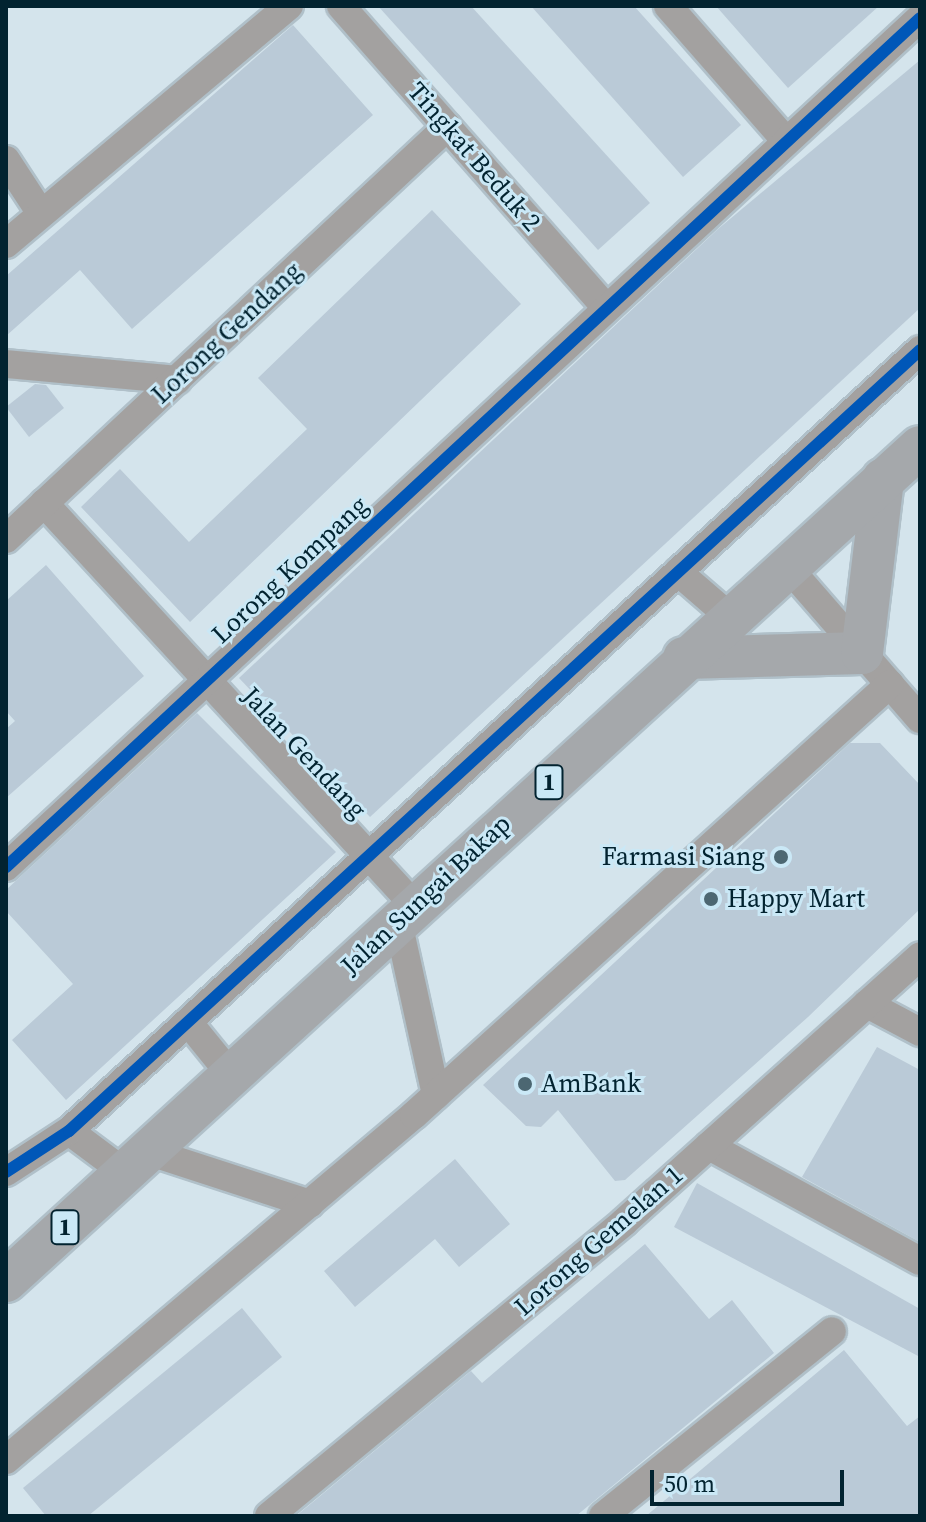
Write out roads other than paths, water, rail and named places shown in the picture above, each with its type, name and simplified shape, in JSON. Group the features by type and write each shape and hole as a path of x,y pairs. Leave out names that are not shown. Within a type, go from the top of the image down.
{"highway":[{"name":"Jalan Sungai Bakap","path":"6,1281 684,658 920,447"},
{"path":"684,658 862,653 866,587 882,532 883,479"}],"street":[{"path":"6,244 40,212 289,6"},
{"name":"Tingkat Beduk 2","path":"341,6 606,308"},
{"path":"668,6 786,141"},
{"name":"Lorong Kompang","path":"11,853 920,18"},
{"name":"Lorong Gendang","path":"6,539 447,127"},
{"path":"6,160 40,212"},
{"path":"6,1172 69,1131 920,350"},
{"path":"6,364 177,380"},
{"name":"Jalan Gendang","path":"44,503 369,856 406,914"},
{"path":"786,565 920,719"},
{"path":"678,572 730,617"},
{"path":"6,1460 436,1095 890,684"},
{"path":"406,914 436,1095"},
{"name":"Lorong Gemelan 1","path":"269,1516 709,1146 920,956"},
{"path":"867,1004 920,1032"},
{"path":"188,1022 231,1075"},
{"path":"69,1131 136,1162 310,1204"},
{"path":"709,1146 920,1261"},
{"path":"603,1516 832,1331"}],"place":[{"name":"Farmasi Siang","path":"781,857"},
{"name":"Happy Mart","path":"711,899"},
{"name":"AmBank","path":"525,1084"}]}
